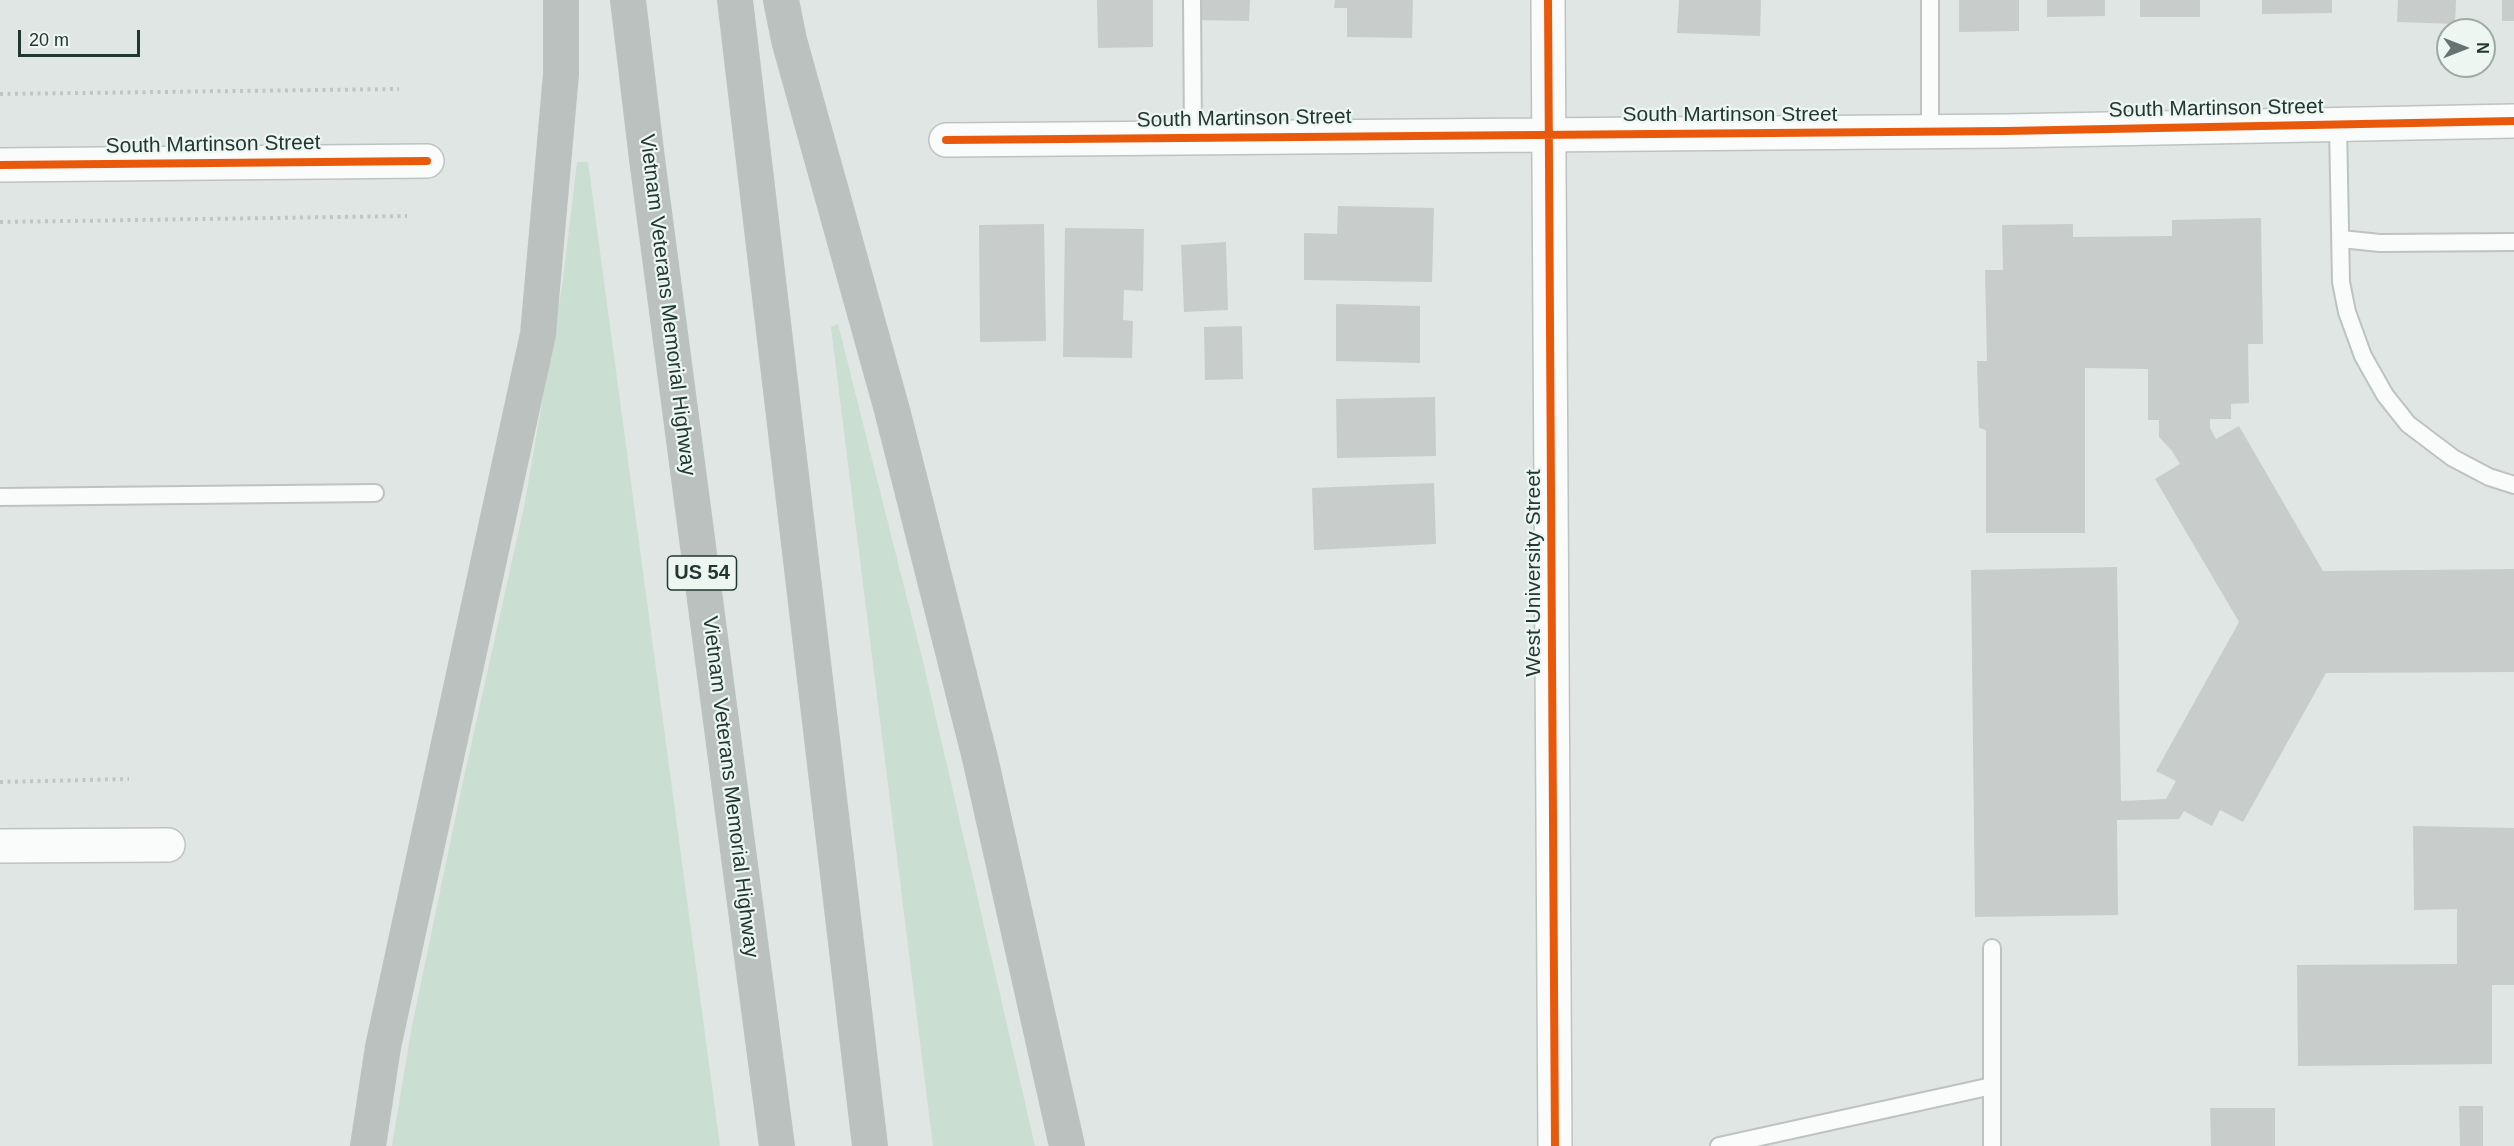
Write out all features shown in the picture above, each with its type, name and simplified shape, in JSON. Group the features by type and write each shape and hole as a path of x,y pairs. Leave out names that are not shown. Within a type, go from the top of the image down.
{"highway":[{"path":"368,1146 386,1035 538,334 561,74 561,0"},
{"name":"Vietnam Veterans Memorial Highway","path":"628,0 777,1146"},
{"path":"735,0 870,1146"},
{"path":"781,0 789,40 892,410 980,758 1067,1146"}],"street":[{"name":"West University Street","path":"1548,0 1555,1146"},
{"name":"South Martinson Street","path":"946,140 1930,132 2514,121"},
{"name":"South Martinson Street","path":"0,165 427,161"},
{"path":"0,846 168,845"}],"lane":[{"path":"1192,0 1194,137"},
{"path":"1930,0 1930,132"},
{"path":"2338,125 2341,282 2347,312 2363,356 2385,394 2408,424 2453,458 2489,477 2514,485"},
{"path":"2341,239 2380,243 2514,243"},
{"path":"0,497 375,493"},
{"path":"1992,948 1992,1146"},
{"path":"1719,1146 1992,1086"}],"path":[{"path":"0,94 399,89"},
{"path":"0,222 407,216"},
{"path":"0,782 129,779"}],"green space":[{"path":"577,162 588,162 720,1146 392,1146 412,1026 524,507 562,287"},
{"path":"838,324 924,666 1035,1146 933,1146 831,327"}],"building":[{"path":"1097,0 1153,0 1153,47 1098,48"},
{"path":"1197,0 1250,0 1249,21 1196,20"},
{"path":"1335,0 1413,0 1412,38 1347,37 1347,8 1334,8"},
{"path":"1679,0 1761,0 1760,36 1677,33"},
{"path":"1959,0 2019,0 2019,31 1959,32"},
{"path":"2047,0 2105,0 2105,16 2047,17"},
{"path":"2140,0 2200,0 2200,17 2140,17"},
{"path":"2262,0 2332,0 2332,13 2262,14"},
{"path":"2398,0 2456,0 2455,18 2436,18 2436,23 2397,22"},
{"path":"2502,0 2514,0 2514,21 2502,21"},
{"path":"1338,206 1434,208 1432,282 1304,280 1304,233 1337,234"},
{"path":"2261,218 2263,344 2248,344 2249,403 2231,404 2231,419 2210,419 2210,428 2216,439 2239,426 2323,571 2514,569 2514,672 2326,673 2243,822 2220,810 2212,826 2184,811 2179,819 2117,820 2118,915 1975,917 1971,570 2117,567 2121,801 2166,799 2176,781 2156,771 2239,622 2155,479 2180,464 2159,437 2159,420 2148,420 2148,369 2085,368 2085,533 1986,533 1986,430 1979,428 1977,361 1987,361 1985,270 2003,270 2002,225 2073,224 2073,237 2172,236 2172,220"},
{"path":"1044,224 1046,341 980,342 979,225"},
{"path":"1065,228 1144,229 1143,291 1124,290 1123,320 1133,321 1132,358 1063,357"},
{"path":"1226,242 1228,310 1184,312 1181,245"},
{"path":"1336,304 1420,306 1420,363 1336,361"},
{"path":"1242,326 1243,379 1205,380 1204,327"},
{"path":"1435,397 1436,456 1337,458 1336,399"},
{"path":"1434,483 1436,544 1314,550 1312,488"},
{"path":"2413,826 2514,828 2514,985 2492,985 2492,1064 2298,1066 2297,965 2457,964 2457,909 2414,910"},
{"path":"2459,1106 2483,1106 2483,1146 2460,1146"},
{"path":"2210,1108 2275,1108 2275,1146 2211,1146"}],"cycle path":[{"path":"1548,0 1555,1146"},
{"path":"946,140 2006,131 2514,121"},
{"path":"0,165 427,161"}]}
